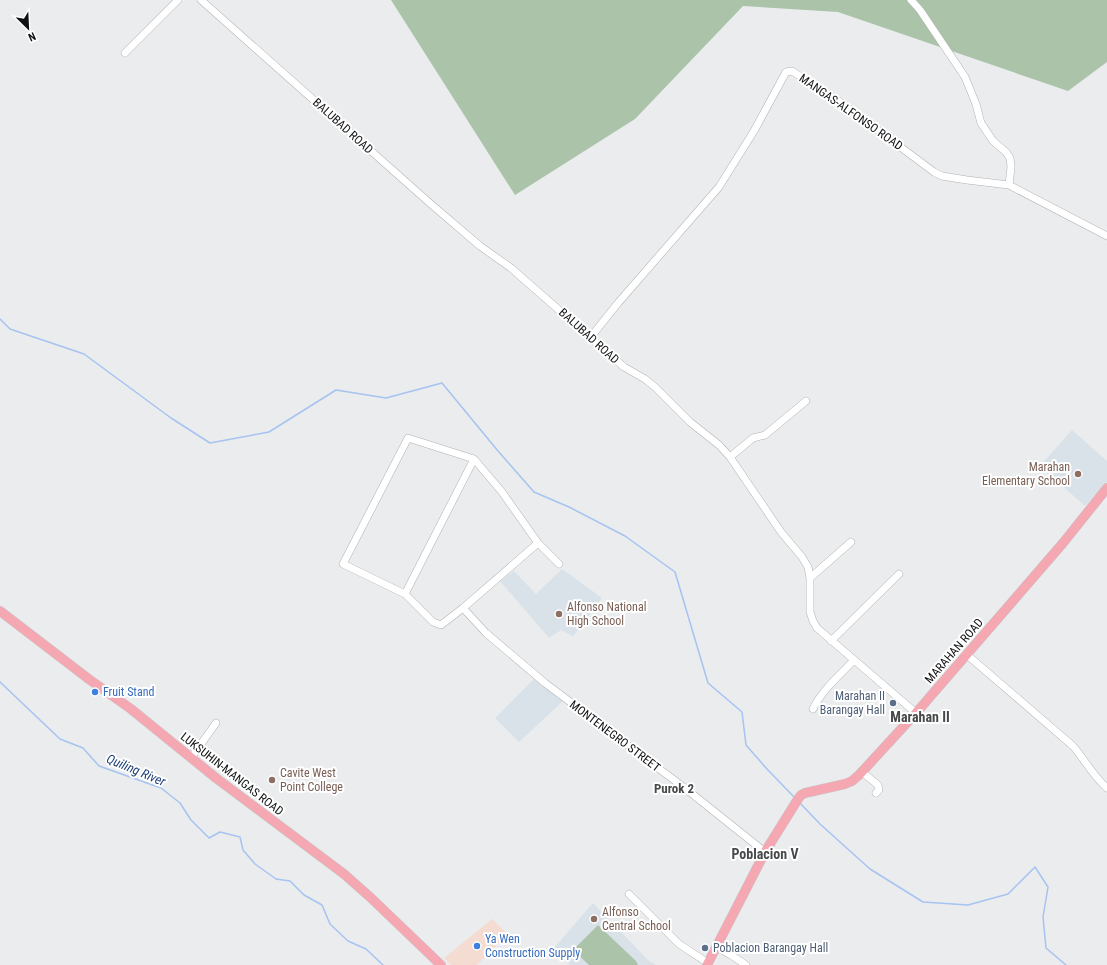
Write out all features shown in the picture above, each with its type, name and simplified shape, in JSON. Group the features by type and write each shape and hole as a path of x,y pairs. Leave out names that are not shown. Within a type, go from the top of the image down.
{"main road":[{"name":"MARAHAN ROAD","path":"765,852 790,810 801,795 845,784 852,781 862,772 916,713 1063,542 1107,488"},
{"name":"LUKSUHIN-MANGAS ROAD","path":"0,611 90,680 131,709 216,778 344,874 441,965"},
{"path":"707,964 765,852"}],"street":[{"path":"125,54 178,0"},
{"name":"BALUBAD ROAD","path":"201,0 432,205 480,246 511,268 624,367 645,379 690,422 719,445 730,457 781,532 802,557 808,567 810,578 810,612 817,628 916,713"},
{"path":"911,0 920,10 965,77 976,104 981,123 993,141 1006,152 1010,158 1012,167 1009,185"},
{"name":"MANGAS-ALFONSO ROAD","path":"590,338 618,303 719,187 754,132 786,72 792,71 840,102 934,172 942,176 1009,185 1107,236"},
{"path":"730,457 753,438 764,435 806,401"},
{"path":"538,543 463,608 441,625 433,622 405,594 343,564 408,438 474,459 502,492 538,543 560,564"},
{"path":"405,594 474,459"},
{"path":"810,578 852,542"},
{"path":"831,641 899,574"},
{"name":"MONTENEGRO STREET","path":"463,608 486,633 545,683 686,789 765,852"},
{"path":"966,654 1073,746 1080,754 1091,772 1107,788"},
{"path":"813,710 823,692 854,660"},
{"path":"191,758 216,723"},
{"path":"862,772 878,785 879,790 876,793"},
{"path":"630,894 679,944 707,964"},
{"path":"716,947 745,965"}],"shaded area":[{"name":"Marahan Elementary School","path":"1072,430 1107,461 1107,482 1085,506 1040,466"},
{"name":"Alfonso National High School","path":"562,569 602,598 573,636 561,630 549,638 500,581 514,571 536,594"},
{"path":"535,678 564,700 519,742 495,718"},
{"name":"Alfonso Central School","path":"593,903 648,960 656,965 570,965 554,948"},
{"name":"Ya Wen Construction Supply","path":"492,919 508,934 477,965 451,965 444,958"}],"green space":[{"path":"391,0 1107,0 1107,62 1068,91 838,12 743,6 635,119 515,195"},
{"path":"598,925 636,961 638,965 589,965 573,950"}],"waterway":[{"path":"0,319 10,329 84,354 171,418 210,443 269,432 336,390 386,398 442,383 534,492 569,507 625,536 675,572 708,683 742,712 746,745 795,798"},
{"name":"Quiling River","path":"0,682 60,739 83,748 99,766 161,788 180,803 191,820 209,838 220,832 240,837 243,850 255,864 276,879 290,881 304,895 322,905 330,924 348,941 366,949 383,965"},
{"path":"799,802 820,824 870,869 923,902 968,905 1008,894 1035,867 1048,887 1043,917 1046,948 1066,965"}],"place":[{"name":"Marahan Elementary School","path":"1078,474"},
{"name":"Alfonso National High School","path":"559,614"},
{"name":"Fruit Stand","path":"95,692"},
{"name":"Marahan II Barangay Hall","path":"893,703"},
{"name":"Cavite West Point College","path":"272,780"},
{"name":"Alfonso Central School","path":"594,919"},
{"name":"Ya Wen Construction Supply","path":"477,946"},
{"name":"Poblacion Barangay Hall","path":"705,948"}],"district":[{"name":"Marahan II","path":"920,717"},
{"name":"Purok 2","path":"674,788"},
{"name":"Poblacion V","path":"765,854"}]}
